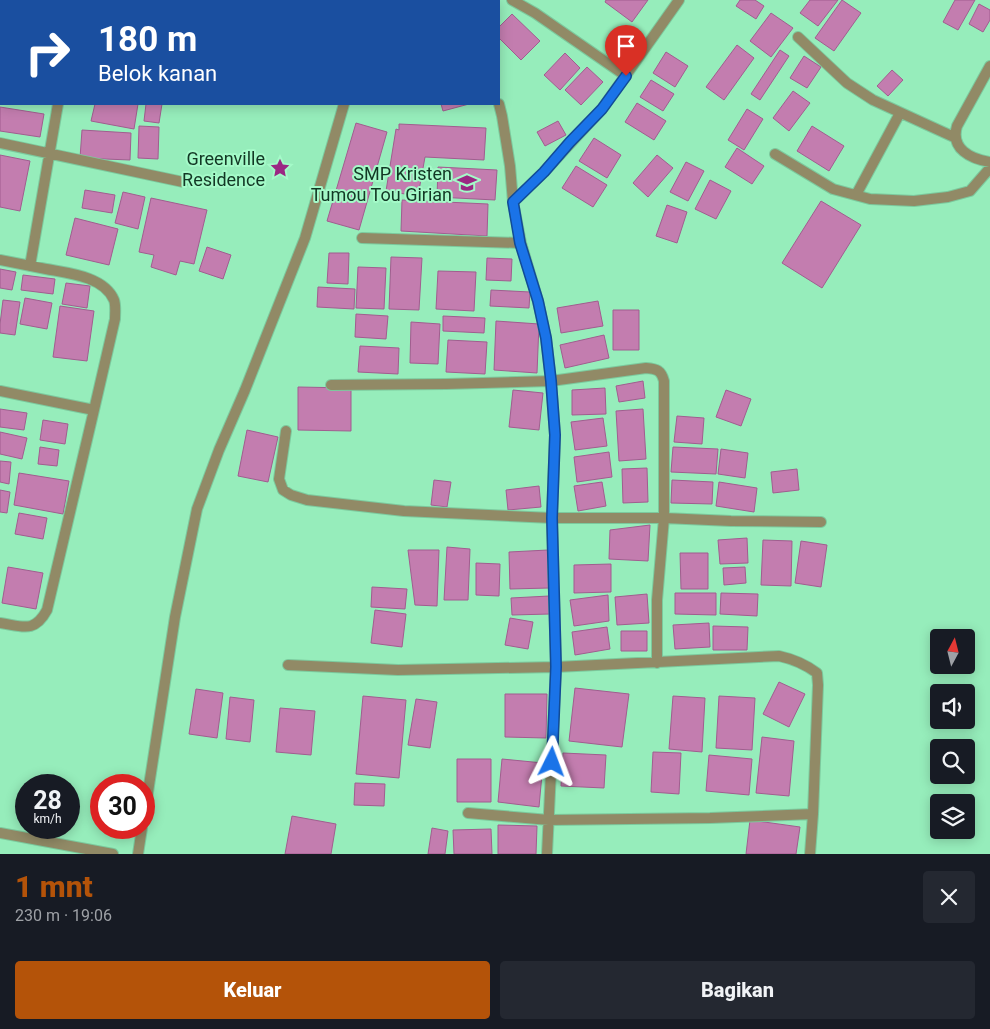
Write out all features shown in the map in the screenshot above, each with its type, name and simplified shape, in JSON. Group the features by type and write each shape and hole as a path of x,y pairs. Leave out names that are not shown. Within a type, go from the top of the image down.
{"street":[{"path":"512,0 535,13 626,76"},
{"path":"513,202 544,172 602,109 679,0"},
{"path":"798,37 848,83 873,100 956,138"},
{"path":"990,66 956,131 956,142 966,154 982,161 990,162"},
{"path":"30,266 58,105"},
{"path":"151,774 175,617 197,509 305,238 344,105"},
{"path":"499,105 510,166 513,202 520,243 538,301 546,338 555,435 552,518 556,667 547,854"},
{"path":"856,195 900,113"},
{"path":"0,143 183,182"},
{"path":"775,154 833,189 870,199 914,201 948,197 970,191 990,168"},
{"path":"362,238 520,243"},
{"path":"0,260 82,276 97,283 107,290 114,300 115,319 47,610 38,623 29,627 0,623"},
{"path":"331,385 551,381 646,368 656,369 662,375 664,381 664,518 657,600 657,663"},
{"path":"0,391 94,410"},
{"path":"286,431 279,479 283,490 291,496 307,500 404,511 552,518 664,518 821,522"},
{"path":"288,665 398,670 556,667 779,656 793,659 809,666 817,673 810,854"},
{"path":"468,813 549,820 710,818 813,814"},
{"path":"0,833 114,854"},
{"path":"138,854 140,839"}],"building":[{"path":"606,0 648,0 632,22 605,2"},
{"path":"740,0 755,0 764,6 756,19 736,6"},
{"path":"810,0 838,0 818,26 800,13"},
{"path":"842,0 861,13 834,51 815,38"},
{"path":"955,0 975,0 958,30 943,22"},
{"path":"979,4 990,10 990,20 983,32 969,24"},
{"path":"771,13 793,28 771,57 750,41"},
{"path":"512,14 540,41 521,60 500,39 500,26"},
{"path":"737,45 754,58 724,100 706,87"},
{"path":"780,50 789,56 760,100 751,94"},
{"path":"666,52 688,66 675,87 653,73"},
{"path":"565,53 580,68 560,90 544,75"},
{"path":"804,56 821,67 807,88 790,78"},
{"path":"587,67 603,82 581,105 565,90"},
{"path":"892,70 903,80 888,96 877,86"},
{"path":"651,80 674,94 663,111 640,97"},
{"path":"793,91 810,103 789,131 773,118"},
{"path":"637,103 666,121 654,140 625,122"},
{"path":"95,105 138,105 134,129 91,121"},
{"path":"146,105 162,105 159,123 144,121"},
{"path":"441,105 465,105 443,111"},
{"path":"0,107 44,114 40,137 0,131"},
{"path":"747,109 763,119 744,150 728,140"},
{"path":"558,121 566,135 545,146 537,132"},
{"path":"356,123 387,132 359,230 327,221"},
{"path":"399,124 486,128 484,160 425,157 418,196 386,191 396,129 399,130"},
{"path":"139,126 159,127 158,159 138,158"},
{"path":"812,126 844,146 829,171 797,151"},
{"path":"82,130 131,133 130,160 80,158"},
{"path":"594,138 621,155 607,178 579,161"},
{"path":"737,148 764,166 752,184 725,167"},
{"path":"0,155 30,161 20,211 0,207"},
{"path":"657,155 673,168 648,197 633,183"},
{"path":"686,162 704,171 688,201 670,192"},
{"path":"576,166 607,185 593,207 562,188"},
{"name":"SMP Kristen Tumou Tou Girian","path":"438,167 497,170 495,200 437,197"},
{"path":"710,180 731,191 716,219 695,209"},
{"path":"85,190 115,195 112,213 82,208"},
{"path":"123,192 145,197 138,229 115,223"},
{"path":"151,198 207,210 194,264 180,261 176,275 151,267 154,255 139,252"},
{"path":"402,200 488,204 487,236 401,231"},
{"path":"821,201 861,225 822,288 782,263"},
{"path":"667,205 687,212 677,243 656,236"},
{"path":"75,218 118,229 109,265 66,255"},
{"path":"207,247 231,255 223,279 199,271"},
{"path":"329,253 349,253 348,284 327,283"},
{"path":"391,257 422,258 419,310 389,309"},
{"path":"487,258 512,259 511,281 486,280"},
{"path":"358,267 386,268 384,309 356,308"},
{"path":"0,269 16,272 12,290 0,288"},
{"path":"438,271 476,272 474,311 436,309"},
{"path":"23,275 55,279 53,294 21,290"},
{"path":"66,283 90,286 87,308 62,304"},
{"path":"318,287 355,289 354,309 317,307"},
{"path":"491,290 530,292 529,308 490,306"},
{"path":"25,298 52,303 47,329 20,324"},
{"path":"3,300 20,302 15,335 0,333"},
{"path":"598,301 603,326 561,333 557,308"},
{"path":"60,306 94,311 87,361 53,357"},
{"path":"613,310 639,310 639,350 613,350"},
{"path":"356,314 388,316 386,339 355,337"},
{"path":"443,316 485,318 484,333 443,331"},
{"path":"496,321 539,324 537,373 494,370"},
{"path":"411,322 440,324 438,364 410,363"},
{"path":"604,335 609,358 565,368 560,345"},
{"path":"448,340 487,342 485,374 446,372"},
{"path":"360,346 399,348 398,374 358,372"},
{"path":"643,381 645,398 619,402 616,386"},
{"path":"298,387 351,388 351,431 298,430"},
{"path":"605,388 606,414 572,415 572,390"},
{"path":"513,390 543,393 539,430 509,427"},
{"path":"726,390 751,399 741,426 716,417"},
{"path":"0,409 27,413 24,430 0,427"},
{"path":"643,409 646,459 619,461 616,411"},
{"path":"677,416 704,418 702,444 674,442"},
{"path":"603,418 607,446 575,450 571,422"},
{"path":"43,420 68,424 65,444 40,440"},
{"path":"247,430 278,437 268,482 238,476"},
{"path":"0,432 27,438 22,459 0,454"},
{"path":"40,447 59,450 57,466 38,464"},
{"path":"673,447 718,449 716,474 671,472"},
{"path":"721,449 748,453 745,478 718,474"},
{"path":"609,452 612,477 577,482 574,457"},
{"path":"0,461 11,462 9,484 0,482"},
{"path":"647,468 648,502 623,503 622,469"},
{"path":"797,469 799,490 773,493 771,472"},
{"path":"19,473 69,481 63,514 14,505"},
{"path":"434,480 451,482 447,507 431,505"},
{"path":"672,480 713,482 712,504 671,503"},
{"path":"602,482 606,506 578,511 574,486"},
{"path":"719,482 757,488 754,512 716,506"},
{"path":"539,486 541,507 508,510 506,490"},
{"path":"0,490 10,492 7,513 0,512"},
{"path":"19,513 47,518 43,539 15,534"},
{"path":"650,525 648,561 609,559 610,530"},
{"path":"747,538 748,563 720,564 718,540"},
{"path":"763,540 792,541 791,586 761,585"},
{"path":"801,541 827,545 821,587 795,583"},
{"path":"447,547 470,549 468,600 444,600"},
{"path":"408,550 439,550 437,606 415,605"},
{"path":"548,550 549,588 510,589 509,552"},
{"path":"680,553 708,553 708,589 681,589"},
{"path":"476,563 500,564 499,596 476,595"},
{"path":"611,564 611,592 574,593 574,565"},
{"path":"8,567 43,573 36,609 2,603"},
{"path":"745,567 746,583 724,585 723,568"},
{"path":"372,587 407,589 405,609 371,607"},
{"path":"675,593 716,593 716,615 675,614"},
{"path":"721,593 758,594 757,616 720,614"},
{"path":"647,594 649,623 617,625 615,597"},
{"path":"608,595 609,621 574,626 570,600"},
{"path":"549,596 550,614 512,615 511,598"},
{"path":"375,610 406,614 402,647 371,643"},
{"path":"510,618 533,622 528,649 505,645"},
{"path":"709,623 710,647 675,649 673,625"},
{"path":"713,626 748,627 747,650 713,650"},
{"path":"607,627 610,649 575,655 572,632"},
{"path":"621,631 647,631 647,651 621,651"},
{"path":"779,682 805,694 789,727 763,714"},
{"path":"575,688 629,694 622,747 569,741"},
{"path":"196,689 223,693 217,738 189,734"},
{"path":"505,694 547,694 546,738 505,737"},
{"path":"363,696 406,700 399,778 356,774"},
{"path":"673,696 705,698 702,752 669,749"},
{"path":"719,696 755,698 752,750 716,748"},
{"path":"230,697 254,700 250,742 226,739"},
{"path":"416,699 437,702 430,748 408,745"},
{"path":"280,708 315,711 311,755 276,752"},
{"path":"762,737 794,741 789,796 756,793"},
{"path":"653,752 681,753 679,794 651,792"},
{"path":"563,753 606,755 604,788 561,786"},
{"path":"709,755 752,759 749,795 706,791"},
{"path":"457,759 491,759 491,802 457,802"},
{"path":"502,759 543,763 539,807 498,802"},
{"path":"355,783 385,784 384,806 354,805"},
{"path":"292,816 336,824 331,854 285,854"},
{"path":"750,820 800,827 796,854 746,854"},
{"path":"498,825 537,826 536,854 498,854"},
{"path":"432,828 448,831 445,854 428,854"},
{"path":"491,829 492,854 454,854 453,830"}],"place":[{"name":"Greenville Residence","path":"280,168"},
{"name":"SMP Kristen Tumou Tou Girian","path":"467,183"}],"route":[{"path":"552,762 556,667 552,518 555,435 546,338 538,301 520,243 513,202 544,172 602,109 626,76"}]}
